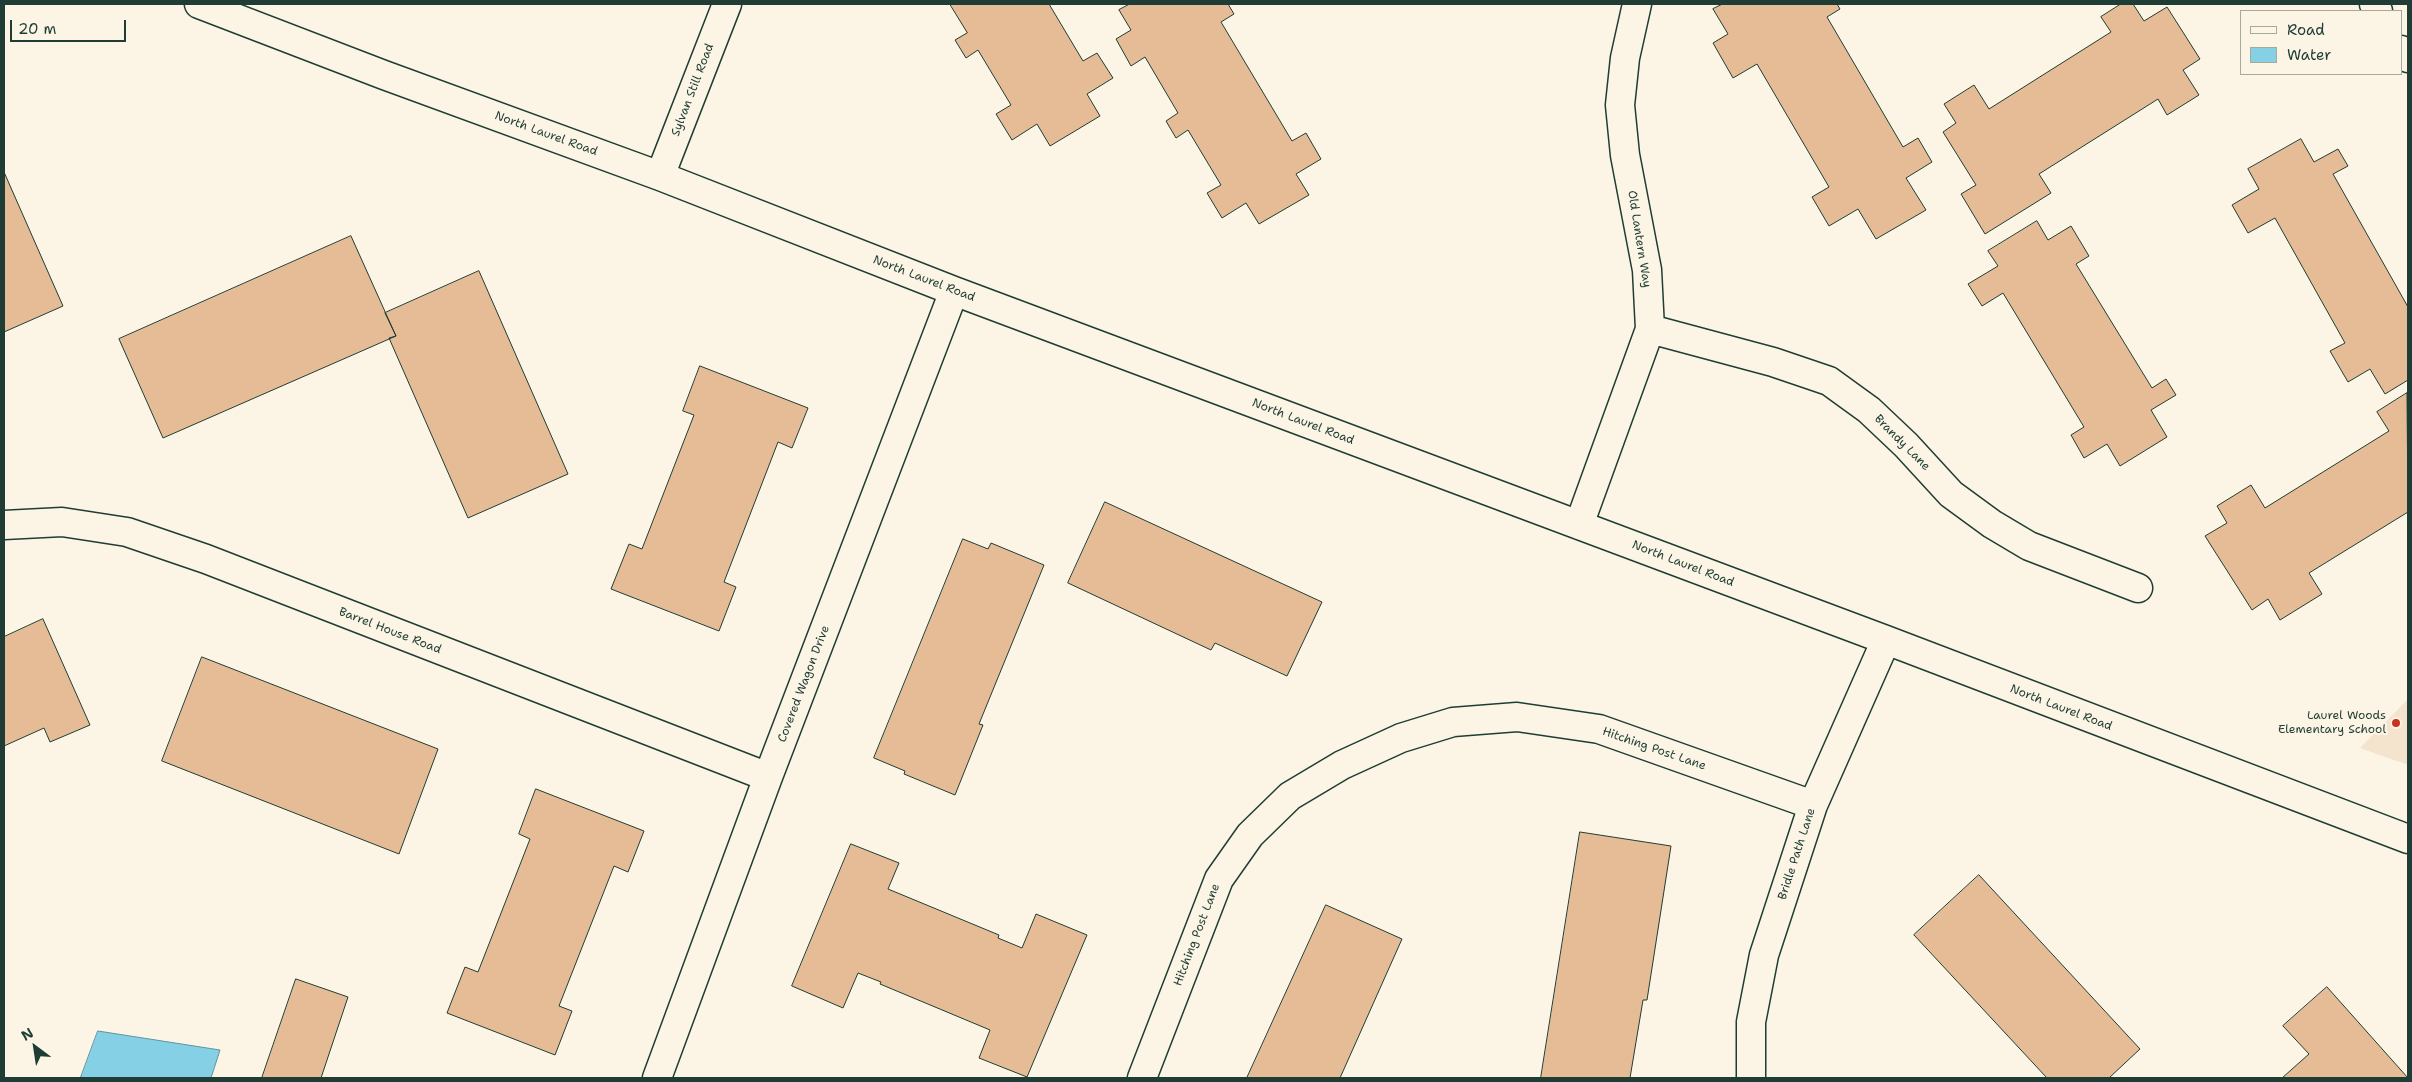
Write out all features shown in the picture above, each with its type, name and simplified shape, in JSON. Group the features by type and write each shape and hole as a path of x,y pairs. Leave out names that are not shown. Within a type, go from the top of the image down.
{"street":[{"name":"North Laurel Road","path":"199,4 384,75 660,176 954,291 1886,640 2408,839"},
{"name":"Sylvan Still Road","path":"660,176 727,4"},
{"name":"Old Lantern Way","path":"1579,525 1650,329 1647,270 1625,155 1620,105 1625,58 1637,4"},
{"name":"Covered Wagon Drive","path":"657,1078 768,777 954,291"},
{"name":"Brandy Lane","path":"1650,329 1772,362 1829,381 1869,410 1906,445 1951,494 1992,524 2028,546 2138,588"},
{"name":"Barrel House Road","path":"4,525 62,522 127,532 215,563 768,777"},
{"name":"Bridle Path Lane","path":"1751,1078 1751,1022 1764,955 1813,804 1886,640"},
{"name":"Hitching Post Lane","path":"1142,1078 1219,879 1250,835 1290,796 1342,765 1401,738 1453,722 1517,717 1599,729 1813,804"}],"shaded area":[{"name":"Laurel Woods Elementary School","path":"2408,699 2408,765 2360,748"}],"water":[{"path":"98,1031 220,1050 211,1078 81,1077"}],"building":[{"path":"950,4 1049,4 1083,61 1097,53 1113,78 1087,94 1100,116 1050,146 1037,124 1012,140 996,114 1011,105 978,50 966,58 955,40 967,33"},
{"path":"1130,4 1228,4 1234,14 1221,22 1292,141 1306,133 1321,159 1296,174 1309,195 1259,224 1246,203 1222,218 1207,193 1221,185 1188,130 1176,138 1166,121 1178,113 1145,57 1131,66 1116,39 1131,30 1119,10"},
{"path":"1723,4 1837,4 1840,9 1827,17 1903,147 1918,138 1932,162 1906,178 1926,210 1876,239 1858,209 1829,226 1812,197 1829,187 1757,64 1733,78 1713,43 1728,34 1713,9"},
{"path":"2121,4 2133,4 2144,21 2167,7 2200,59 2183,70 2199,95 2167,115 2158,99 2039,174 2051,193 1985,234 1961,194 1976,185 1943,132 1956,123 1944,104 1974,85 1989,109 2111,32 2101,17"},
{"path":"2301,139 2314,162 2338,149 2348,166 2333,174 2408,307 2408,380 2385,394 2370,369 2348,382 2330,351 2345,343 2275,218 2248,233 2232,205 2259,189 2248,169"},
{"path":"4,172 63,306 4,332"},
{"path":"2037,221 2048,240 2071,226 2089,256 2076,264 2152,388 2166,379 2176,395 2151,410 2167,437 2120,466 2107,444 2084,458 2071,435 2084,427 2003,293 1982,306 1968,284 1998,266 1988,251"},
{"path":"351,236 396,336 163,438 119,339"},
{"path":"479,271 568,474 468,518 389,338 396,336 385,313"},
{"path":"700,366 808,408 792,448 778,442 724,582 736,587 719,631 611,589 629,544 642,549 694,415 683,411"},
{"path":"2407,393 2408,512 2309,573 2322,594 2280,620 2268,599 2252,610 2205,536 2227,523 2217,506 2251,485 2265,508 2389,431 2377,412"},
{"path":"1105,502 1322,602 1287,676 1215,643 1211,650 1068,583"},
{"path":"963,539 988,549 991,543 1044,565 979,724 983,725 955,795 904,774 905,771 874,758"},
{"path":"43,619 90,725 50,742 44,728 4,746 4,637"},
{"path":"202,657 438,749 399,854 162,761"},
{"path":"536,789 644,831 628,872 614,866 559,1006 572,1011 555,1055 447,1013 465,967 478,972 530,839 519,834"},
{"path":"1580,832 1671,846 1647,1000 1643,1000 1630,1078 1541,1078"},
{"path":"851,844 899,863 888,889 999,935 998,938 1022,948 1036,914 1087,935 1027,1077 979,1058 990,1030 858,973 843,1008 792,986"},
{"path":"1979,875 2140,1049 2109,1078 2047,1078 1914,935"},
{"path":"1326,905 1402,939 1340,1078 1247,1078"},
{"path":"296,979 348,997 321,1078 262,1078"},
{"path":"2327,987 2408,1078 2282,1078 2309,1054 2283,1026"}],"place":[{"name":"Laurel Woods Elementary School","path":"2396,723"}]}
